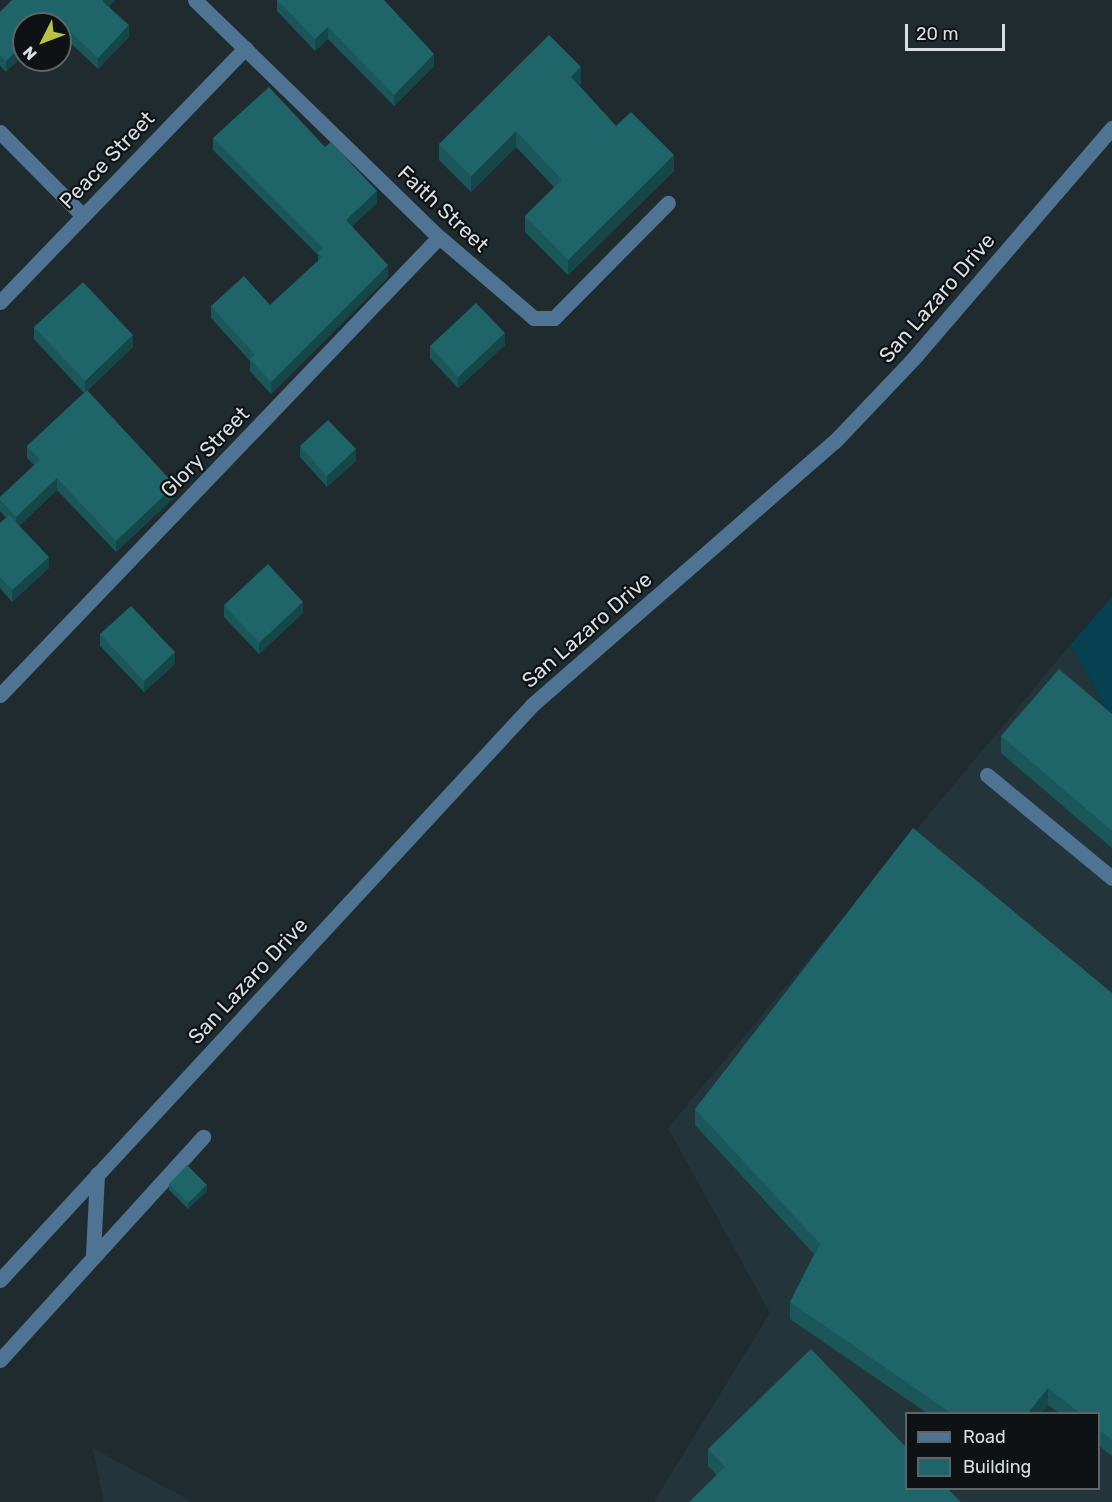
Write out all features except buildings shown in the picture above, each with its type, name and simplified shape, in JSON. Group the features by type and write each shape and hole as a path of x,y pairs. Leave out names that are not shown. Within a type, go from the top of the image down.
{"street":[{"name":"Faith Street","path":"195,0 440,237 534,318 554,318 668,203"},
{"name":"Peace Street","path":"0,302 245,48"},
{"name":"San Lazaro Drive","path":"0,1280 532,705 835,441 914,359 1112,128"},
{"path":"0,132 83,216"},
{"name":"Glory Street","path":"0,695 440,237"},
{"path":"987,775 1112,878"},
{"path":"0,1360 93,1254 203,1137"},
{"path":"93,1254 97,1174"}],"shaded area":[{"path":"1112,597 1112,721 1071,644"},
{"path":"1071,644 1112,721 1112,1502 654,1502 770,1313 668,1128"},
{"path":"93,1448 192,1502 104,1502"}]}
